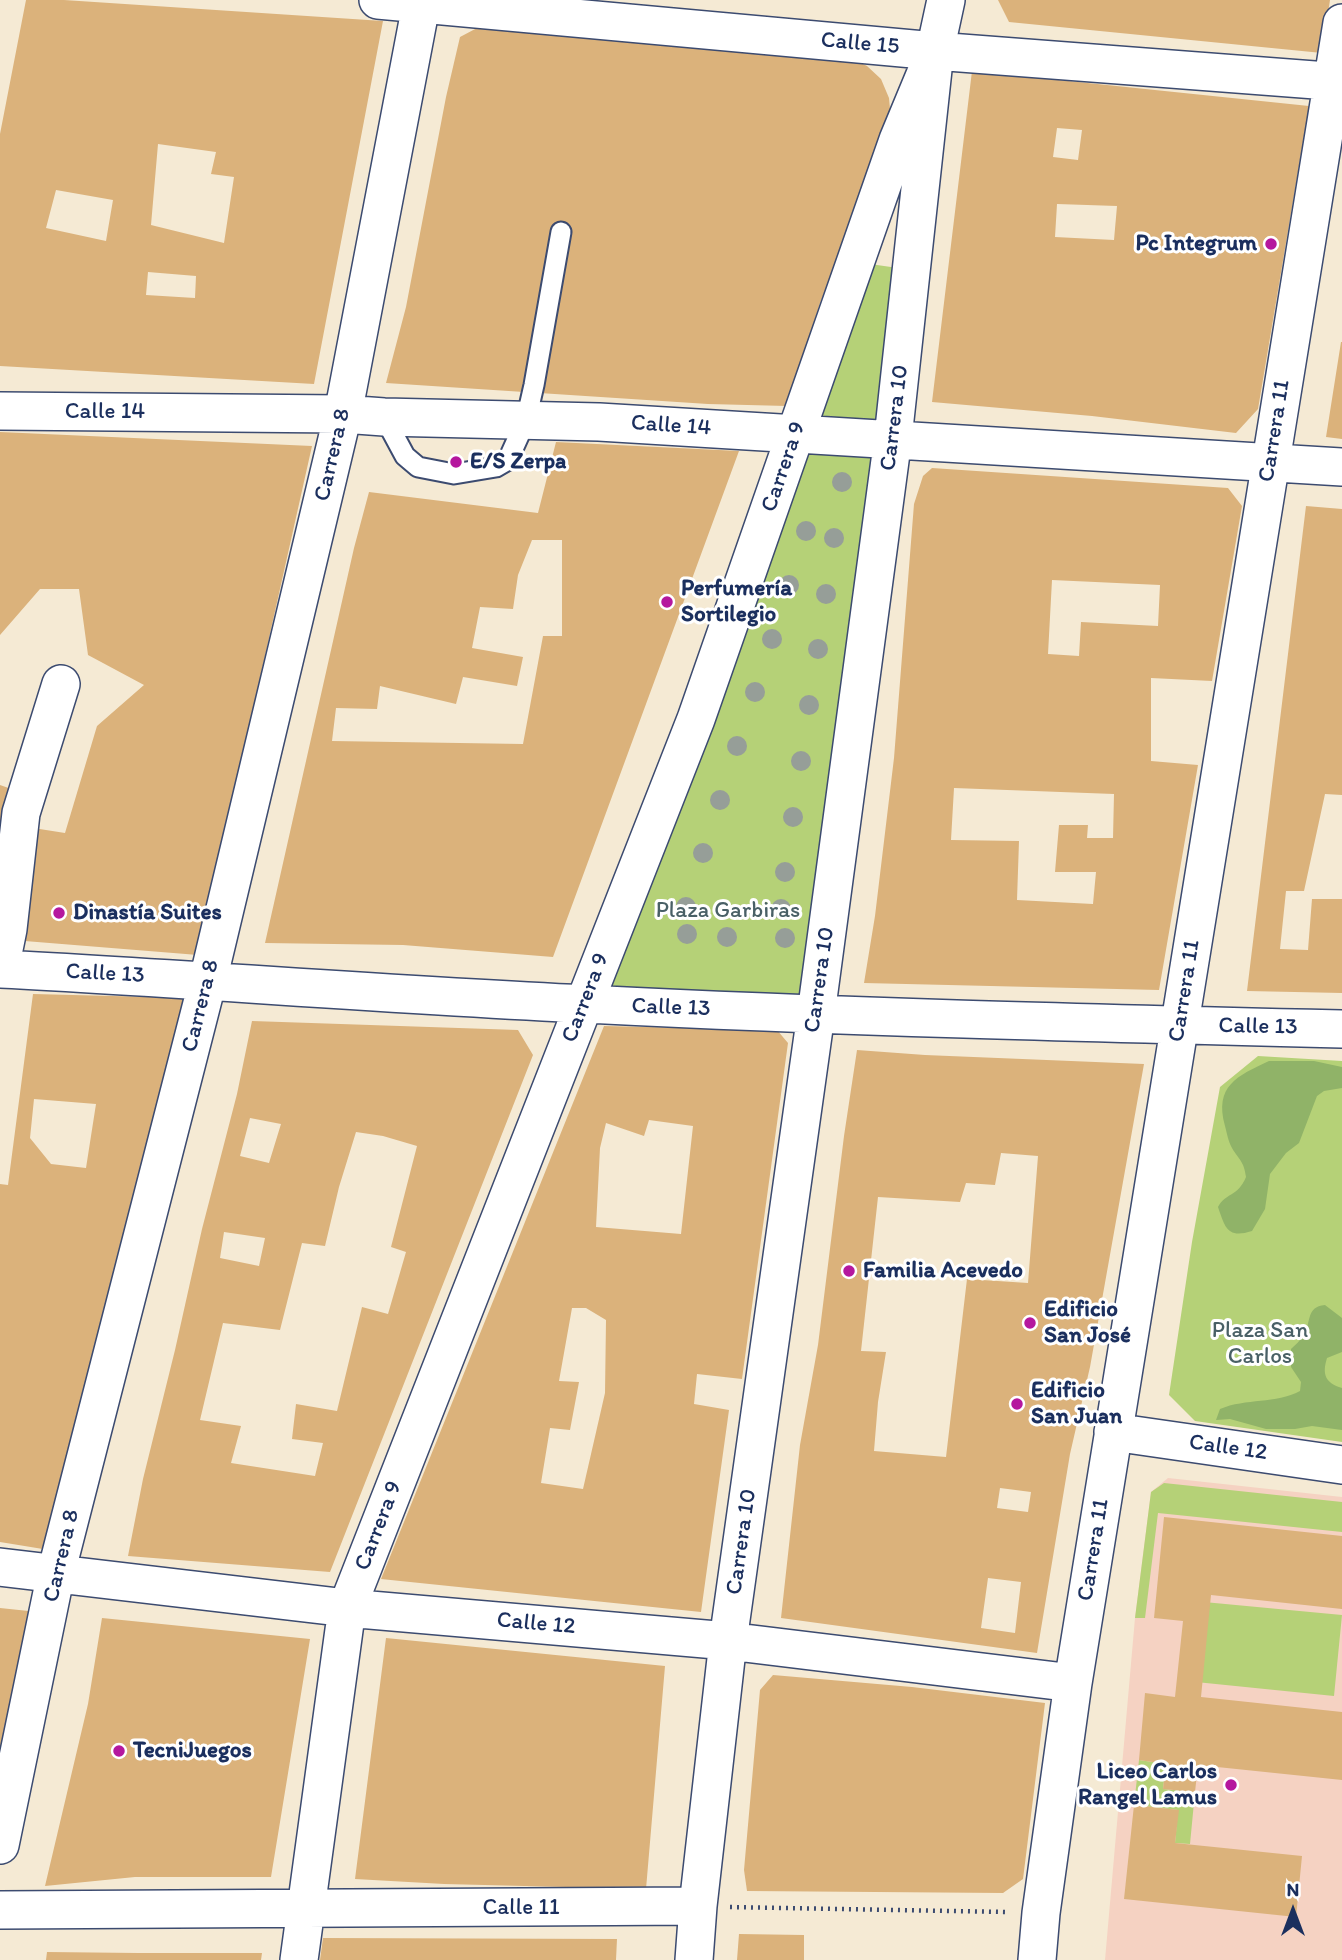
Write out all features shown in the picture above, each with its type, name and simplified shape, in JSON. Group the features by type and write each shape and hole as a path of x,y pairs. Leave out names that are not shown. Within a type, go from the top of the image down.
{"street":[{"name":"Calle 15","path":"378,0 422,1 935,51 1337,82"},
{"name":"Carrera 10","path":"694,1960 728,1641 816,1014 892,438 935,51 946,0"},
{"name":"Carrera 8","path":"0,1845 56,1573 208,980 343,414 422,1"},
{"name":"Carrera 11","path":"1037,1960 1073,1683 1270,462 1337,82 1342,23"},
{"name":"Carrera 9","path":"299,1960 347,1608 696,719 898,140 935,51"},
{"name":"Calle 14","path":"0,411 343,414 599,422 1342,467"},
{"path":"0,969 8,929 22,814 61,684"},
{"name":"Calle 13","path":"0,969 583,1004 816,1014 1342,1029"},
{"name":"Calle 12","path":"1113,1432 1342,1465"},
{"name":"Calle 12","path":"0,1567 347,1608 728,1641 1073,1683"},
{"name":"Calle 11","path":"0,1910 698,1906"}],"lane":[{"path":"384,417 405,456 418,467 454,474 487,469 508,460 526,420 561,232"}],"path":[{"path":"698,1906 1041,1913"}],"shaded area":[{"name":"Liceo Carlos Rangel Lamus","path":"1168,1478 1342,1497 1342,1960 1105,1960 1135,1618 1151,1492"}],"green space":[{"name":"Plaza Garbiras","path":"856,262 912,270 816,1014 584,1004"},
{"name":"Plaza San Carlos","path":"1258,1056 1342,1061 1342,1442 1195,1421 1169,1395 1192,1242 1220,1087"},
{"path":"1269,1061 1314,1061 1342,1067 1342,1088 1324,1091 1317,1096 1299,1143 1286,1153 1270,1174 1265,1209 1252,1231 1232,1232 1225,1225 1218,1207 1243,1184 1246,1177 1243,1164 1229,1140 1222,1112 1223,1101 1231,1084"},
{"path":"1325,1305 1342,1318 1342,1352 1327,1358 1325,1369 1328,1381 1342,1388 1342,1430 1312,1426 1266,1429 1230,1419 1216,1420 1220,1409 1240,1403 1281,1398 1300,1391 1301,1382 1291,1367 1291,1349 1306,1331 1314,1309"},
{"path":"1164,1483 1342,1502 1342,1532 1158,1513 1145,1618 1135,1618 1151,1492"},
{"path":"1204,1602 1342,1615 1334,1696 1196,1682"},
{"path":"1139,1760 1166,1764 1163,1789 1195,1792 1190,1844 1175,1843 1178,1810 1134,1805"}],"building":[{"path":"26,0 64,0 383,21 314,384 0,366 0,134","holes":["158,144 216,152 211,174 234,177 224,243 151,225","56,190 113,200 106,241 46,228","148,272 196,276 195,298 146,295"]},
{"path":"998,0 1330,0 1322,53 1009,22"},
{"path":"477,28 851,58 867,66 881,79 889,98 891,120 883,148 820,303 787,406 708,404 386,383 406,307 460,37"},
{"path":"972,71 1309,106 1258,409 1236,433 1092,416 932,402","holes":["1057,128 1082,130 1078,160 1053,157","1057,204 1117,206 1114,240 1055,237"]},
{"path":"1342,342 1342,439 1326,437"},
{"path":"0,432 312,446 198,955 0,939 0,785 20,792 8,824 65,833 97,726 144,685 88,655 79,589 40,589 0,635"},
{"path":"556,442 739,451 553,957 403,945 265,943 369,492 538,513","holes":["532,540 562,540 562,636 543,636 523,744 332,741 336,708 377,709 380,686 456,704 463,677 517,686 523,657 472,648 480,607 513,609 518,575"]},
{"path":"932,468 1228,488 1242,506 1212,681 1151,678 1151,761 1198,765 1159,990 864,983 894,758 914,504 923,476","holes":["1052,580 1160,585 1158,626 1081,622 1079,656 1048,654","954,788 1114,794 1113,838 1087,838 1088,825 1059,825 1055,872 1096,872 1093,904 1017,900 1019,841 951,840"]},
{"path":"1306,506 1342,509 1342,795 1325,794 1304,891 1286,891 1280,949 1308,950 1312,899 1342,899 1342,993 1247,991"},
{"path":"33,994 191,998 49,1550 0,1542 0,1184 8,1185","holes":["34,1099 96,1104 86,1168 51,1164 30,1138"]},
{"path":"252,1021 518,1030 533,1055 330,1572 128,1556 143,1479 237,1094","holes":["250,1118 281,1124 269,1163 240,1156","356,1132 383,1136 417,1146 391,1247 406,1252 388,1314 362,1307 337,1411 296,1404 292,1439 323,1443 315,1476 231,1463 241,1426 200,1420 223,1323 280,1330 302,1243 325,1246","224,1232 265,1238 259,1266 220,1258"]},
{"path":"604,1026 777,1030 788,1043 742,1379 697,1374 694,1404 729,1410 701,1612 381,1579","holes":["649,1120 693,1126 681,1234 596,1227 600,1148 606,1123 644,1136","572,1308 586,1308 606,1320 605,1393 583,1489 541,1483 550,1428 570,1430 579,1382 559,1381"]},
{"path":"857,1050 1144,1064 1090,1367 1070,1454 1037,1653 781,1618 800,1445 818,1345","holes":["1001,1153 1038,1156 1028,1283 967,1279 946,1457 874,1451 886,1352 861,1351 878,1197 960,1202 966,1183 995,1185","1000,1488 1031,1492 1028,1512 997,1508","988,1578 1021,1582 1015,1633 981,1628"]},
{"path":"1164,1517 1342,1536 1342,1609 1211,1595 1201,1697 1342,1712 1342,1780 1198,1765 1195,1792 1163,1789 1166,1764 1139,1760 1145,1693 1175,1697 1183,1621 1154,1618"},
{"path":"0,1608 38,1612 0,1777"},
{"path":"102,1618 310,1639 271,1877 135,1877 45,1886 88,1704"},
{"path":"386,1638 665,1666 646,1889 355,1879"},
{"path":"773,1675 912,1687 1045,1703 1023,1879 1003,1893 747,1891 744,1870 760,1690"},
{"path":"1134,1805 1179,1810 1175,1843 1302,1856 1296,1917 1124,1899"},
{"path":"739,1934 804,1935 804,1960 737,1960"},
{"path":"323,1938 617,1939 616,1960 320,1960"},
{"path":"47,1952 262,1953 261,1960 46,1960"}],"place":[{"name":"Pc Integrum","path":"1271,244"},
{"name":"E/S Zerpa","path":"456,462"},
{"name":"Perfumería Sortilegio","path":"667,602"},
{"name":"Dinastía Suites","path":"59,913"},
{"name":"Familia Acevedo","path":"849,1271"},
{"name":"Edificio San José","path":"1030,1323"},
{"name":"Edificio San Juan","path":"1017,1404"},
{"name":"TecniJuegos","path":"119,1751"},
{"name":"Liceo Carlos Rangel Lamus","path":"1231,1785"}]}
